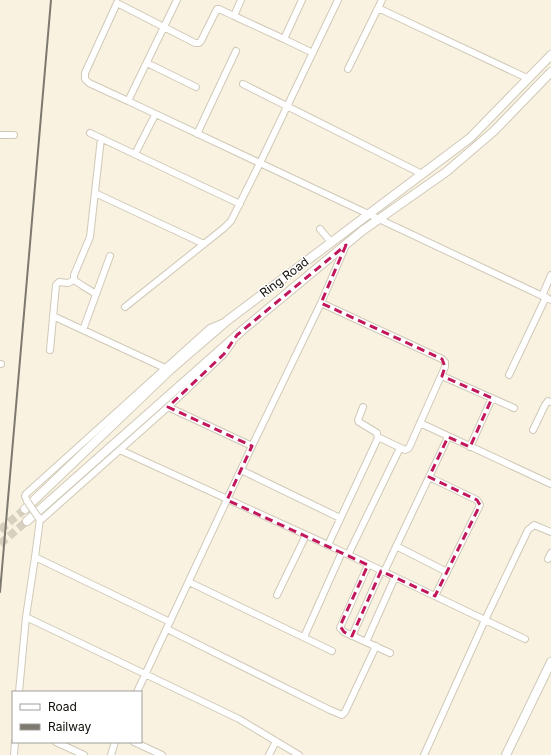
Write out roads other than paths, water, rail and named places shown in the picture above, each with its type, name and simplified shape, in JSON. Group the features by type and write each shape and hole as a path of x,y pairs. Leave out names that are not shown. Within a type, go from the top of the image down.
{"street":[{"path":"128,101 177,0"},
{"path":"234,16 241,0"},
{"path":"284,39 302,0"},
{"path":"125,307 231,221 338,0"},
{"path":"348,69 382,0"},
{"path":"313,53 219,9 217,9 199,43 117,3 85,73 85,79 89,83 546,298"},
{"path":"378,8 527,78"},
{"path":"197,134 236,51"},
{"name":"Ring Road","path":"26,505 170,370 228,320 470,138 551,54"},
{"path":"147,63 196,87"},
{"name":"Ring Road","path":"27,521 238,335 346,244 378,219 446,172 494,131 551,72"},
{"path":"243,84 422,174"},
{"path":"136,154 155,114"},
{"path":"90,133 240,204"},
{"path":"0,135 14,135"},
{"path":"74,280 74,275 90,237 101,138"},
{"path":"95,193 204,244"},
{"path":"320,229 331,242"},
{"path":"137,691 252,446 321,303 346,244"},
{"path":"83,330 110,256"},
{"path":"509,375 546,298 551,276"},
{"path":"74,280 96,294"},
{"path":"50,350 56,283 68,283 74,280"},
{"path":"321,303 442,359 445,362 446,367 409,448 405,450 378,439"},
{"path":"53,316 165,368"},
{"path":"39,518 26,505 26,494 210,328 228,320"},
{"path":"39,518 42,519 168,407 224,354 238,335"},
{"path":"442,376 514,408"},
{"path":"470,447 492,398"},
{"path":"533,430 544,405 548,401 551,402"},
{"path":"168,407 252,446"},
{"path":"328,545 378,439 377,433 358,420 363,407"},
{"path":"420,423 551,484"},
{"path":"352,636 382,571 396,546 448,437"},
{"path":"348,555 400,448"},
{"path":"120,450 328,545 525,639"},
{"path":"241,470 340,518"},
{"path":"429,477 477,500 480,505 435,596"},
{"path":"19,691 26,617 39,518"},
{"path":"424,755 485,620 528,530 534,525 551,532"},
{"path":"277,595 306,535"},
{"path":"396,546 447,572"},
{"path":"304,637 342,552"},
{"path":"35,557 170,622"},
{"path":"368,565 340,626 341,630 352,636 390,653"},
{"path":"366,642 395,577"},
{"path":"189,582 332,651"},
{"path":"26,617 145,675 185,692 232,715 300,755"},
{"path":"167,629 342,715 345,712 376,646"},
{"path":"506,755 551,662"},
{"path":"269,755 276,741"},
{"path":"14,755 15,743"},
{"path":"110,755 115,743"},
{"path":"136,743 162,755"},
{"path":"66,744 84,755"}],"tunnel":[{"path":"0,530 25,509"},
{"path":"0,544 27,521"}],"railway":[{"path":"0,592 51,0"}]}
